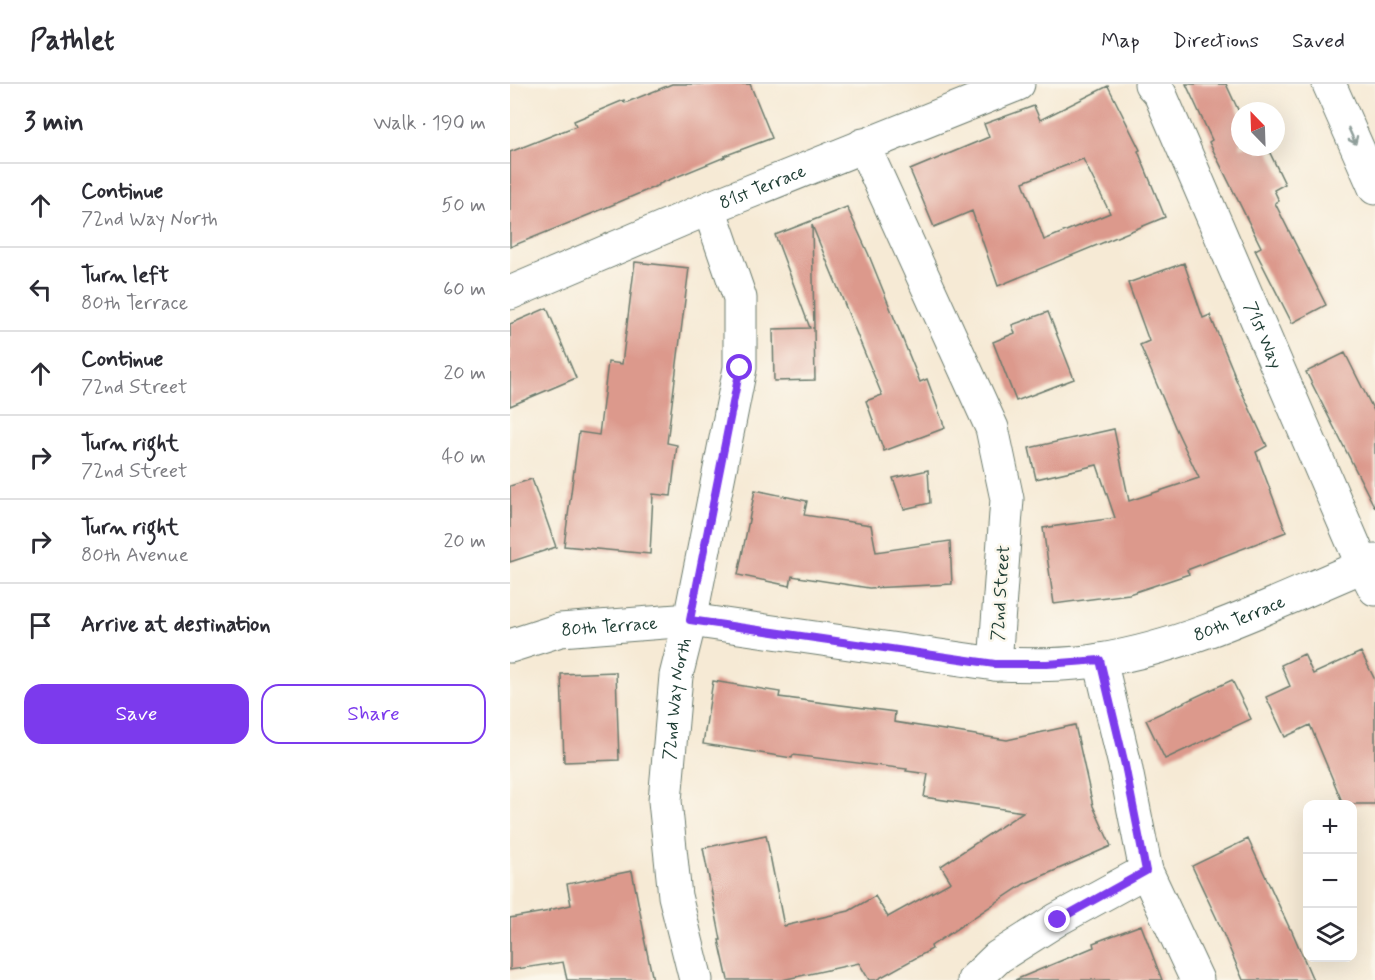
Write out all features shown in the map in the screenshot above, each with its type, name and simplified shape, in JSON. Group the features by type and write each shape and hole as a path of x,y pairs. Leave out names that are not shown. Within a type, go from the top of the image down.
{"street":[{"name":"81st Terrace","path":"510,293 709,208 1018,84"},
{"name":"71st Way","path":"1151,84 1160,94 1371,572"},
{"path":"1329,84 1375,188"},
{"name":"72nd Street","path":"863,146 992,428 1007,499 995,664 1047,664 1100,660"},
{"name":"72nd Way North","path":"696,980 675,896 665,801 676,676 690,620 740,368 740,298 709,208"},
{"name":"80th Terrace","path":"1100,660 1146,650 1206,631 1371,572"},
{"name":"80th Terrace","path":"510,646 560,630 690,620 995,664"},
{"path":"1100,660 1125,765 1146,871 1197,980"},
{"path":"974,980 998,957 1058,920 1146,871"}],"building":[{"path":"672,84 750,84 772,138 724,156 510,247 510,152 576,126 574,121 624,100 625,103"},
{"path":"1186,84 1226,84 1234,102 1231,102 1231,156 1271,156 1285,184 1274,190 1279,201 1275,203 1326,305 1292,323 1255,250 1261,247 1209,142 1212,140"},
{"path":"1108,86 1140,150 1138,151 1165,217 998,286 972,211 934,227 910,170 989,137 984,124 1034,106 1040,120","holes":["1083,159 1110,213 1044,240 1023,182"]},
{"path":"847,207 920,382 927,379 945,428 884,451 866,401 882,395 812,225 815,380 774,381 773,329 810,328 775,235"},
{"path":"635,262 689,268 667,443 677,445 671,496 653,494 650,554 564,546 579,432 599,435 608,362 622,364"},
{"path":"1184,263 1203,318 1210,315 1233,373 1267,446 1256,452 1286,532 1187,570 1189,574 1129,594 1054,604 1043,528 1115,518 1097,465 1036,479 1029,448 1114,429 1129,501 1199,478 1140,345 1149,341 1128,283"},
{"path":"547,308 576,378 510,406 510,324"},
{"path":"1048,312 1074,379 1016,401 993,342 1015,333 1012,325"},
{"path":"1345,353 1375,413 1375,508 1306,372"},
{"path":"928,470 930,503 904,509 893,478"},
{"path":"532,479 556,547 510,562 510,486"},
{"path":"755,490 807,501 804,515 871,525 876,552 950,541 952,584 869,588 792,576 790,586 738,575"},
{"path":"1361,652 1375,680 1375,804 1357,804 1357,800 1341,800 1310,725 1285,737 1266,697 1290,686 1281,665 1304,654 1313,674"},
{"path":"616,672 619,760 564,762 561,674"},
{"path":"1232,680 1251,719 1165,759 1146,720"},
{"path":"713,681 780,692 779,697 895,712 894,722 1007,740 1075,725 1093,806 1111,846 1024,884 931,946 932,949 876,980 869,980 859,963 782,980 728,980 703,848 766,835 784,926 849,911 875,896 888,917 951,882 941,866 1023,812 924,797 928,774 906,771 907,769 793,755 792,758 703,744"},
{"path":"1248,839 1313,980 1243,980 1192,866"},
{"path":"632,871 653,980 567,980 563,962 510,970 510,918 571,905 567,884"},
{"path":"1141,925 1162,980 1015,980 1094,947 1093,943"}],"route":[{"path":"740,368 690,620 995,664 1074,663 1100,660 1125,765 1146,871 1058,920"}]}
